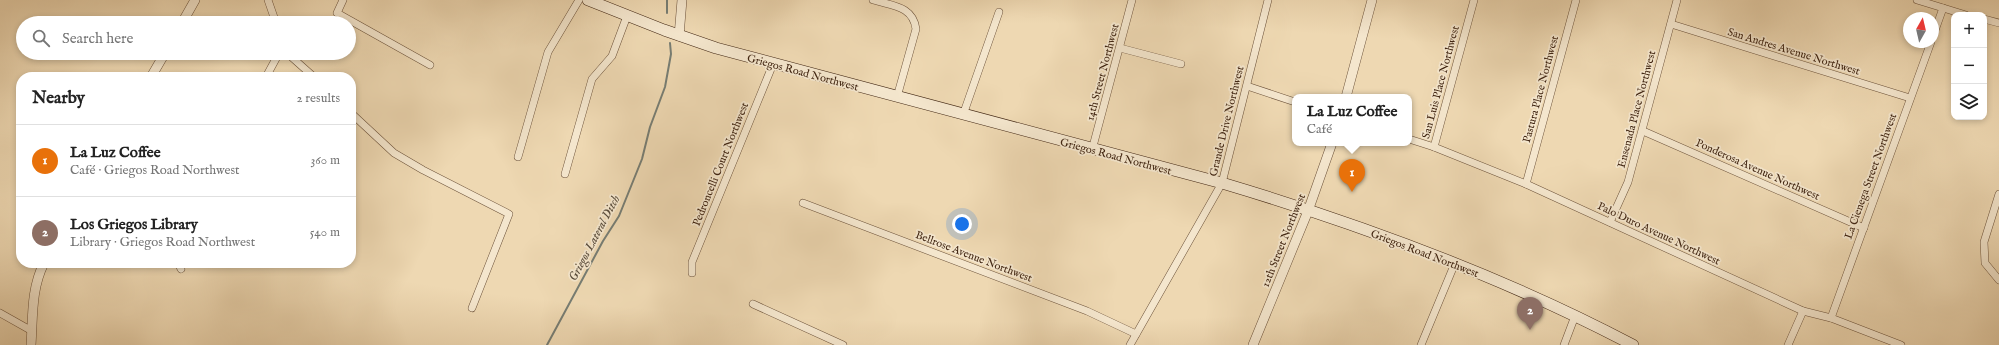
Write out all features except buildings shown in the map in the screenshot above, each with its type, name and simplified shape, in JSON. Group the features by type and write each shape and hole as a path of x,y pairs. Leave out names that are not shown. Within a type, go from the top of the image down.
{"main road":[{"name":"Griegos Road Northwest","path":"588,0 679,36 773,64 1092,150 1222,183 1308,211 1412,246 1455,263 1575,316 1633,345"}],"street":[{"path":"186,16 195,0"},
{"path":"268,0 274,16"},
{"path":"342,16 337,13 343,0"},
{"path":"518,157 548,52 579,0"},
{"path":"679,36 682,0"},
{"path":"873,0 899,7 909,12 915,19 916,29 897,97"},
{"name":"14th Street Northwest","path":"1092,150 1132,0"},
{"name":"Grande Drive Northwest","path":"1130,345 1222,183 1268,0"},
{"path":"1347,94 1372,0"},
{"name":"San Luis Place Northwest","path":"1434,147 1474,0"},
{"name":"Pastura Place Northwest","path":"1526,184 1576,0"},
{"name":"Ensenada Place Northwest","path":"1610,222 1628,182 1678,0"},
{"path":"1916,0 1956,12"},
{"path":"1939,19 1943,8"},
{"path":"963,115 999,12"},
{"path":"565,174 592,79 612,56 627,16"},
{"path":"1987,20 1999,23"},
{"path":"356,24 430,65"},
{"name":"San Andres Avenue Northwest","path":"1671,24 1910,98"},
{"path":"1120,48 1181,64"},
{"name":"La Cienega Street Northwest","path":"1831,318 1929,48"},
{"path":"154,72 161,60"},
{"path":"269,72 275,60"},
{"path":"295,60 308,72"},
{"name":"Pedroncelli Court Northwest","path":"692,273 692,262 773,64"},
{"path":"1247,86 1292,101"},
{"path":"356,118 394,153 423,170 509,214 472,308"},
{"name":"Ponderosa Avenue Northwest","path":"1643,131 1864,228"},
{"name":"Palo Duro Avenue Northwest","path":"1412,140 1434,147 1526,184 1803,311 1831,318 1901,345"},
{"name":"12th Street Northwest","path":"1253,345 1308,211 1331,146"},
{"path":"1999,194 1984,242 1985,263 1999,280"},
{"name":"Bellrose Avenue Northwest","path":"803,203 1087,311 1136,334"},
{"path":"1421,345 1455,263"},
{"path":"33,344 32,331 34,289 37,277 42,268"},
{"path":"753,304 844,345"},
{"path":"1788,345 1803,311"},
{"path":"0,313 32,331"},
{"path":"1564,345 1575,316"}],"waterway":[{"name":"Griegos Lateral Ditch","path":"667,0 667,13"},
{"name":"Griegos Lateral Ditch","path":"547,345 603,241 619,216 642,159 650,127 665,87 671,54 670,43"}],"place":[{"name":"La Luz Coffee","path":"1352,192"},
{"name":"Los Griegos Library","path":"1530,330"}]}
